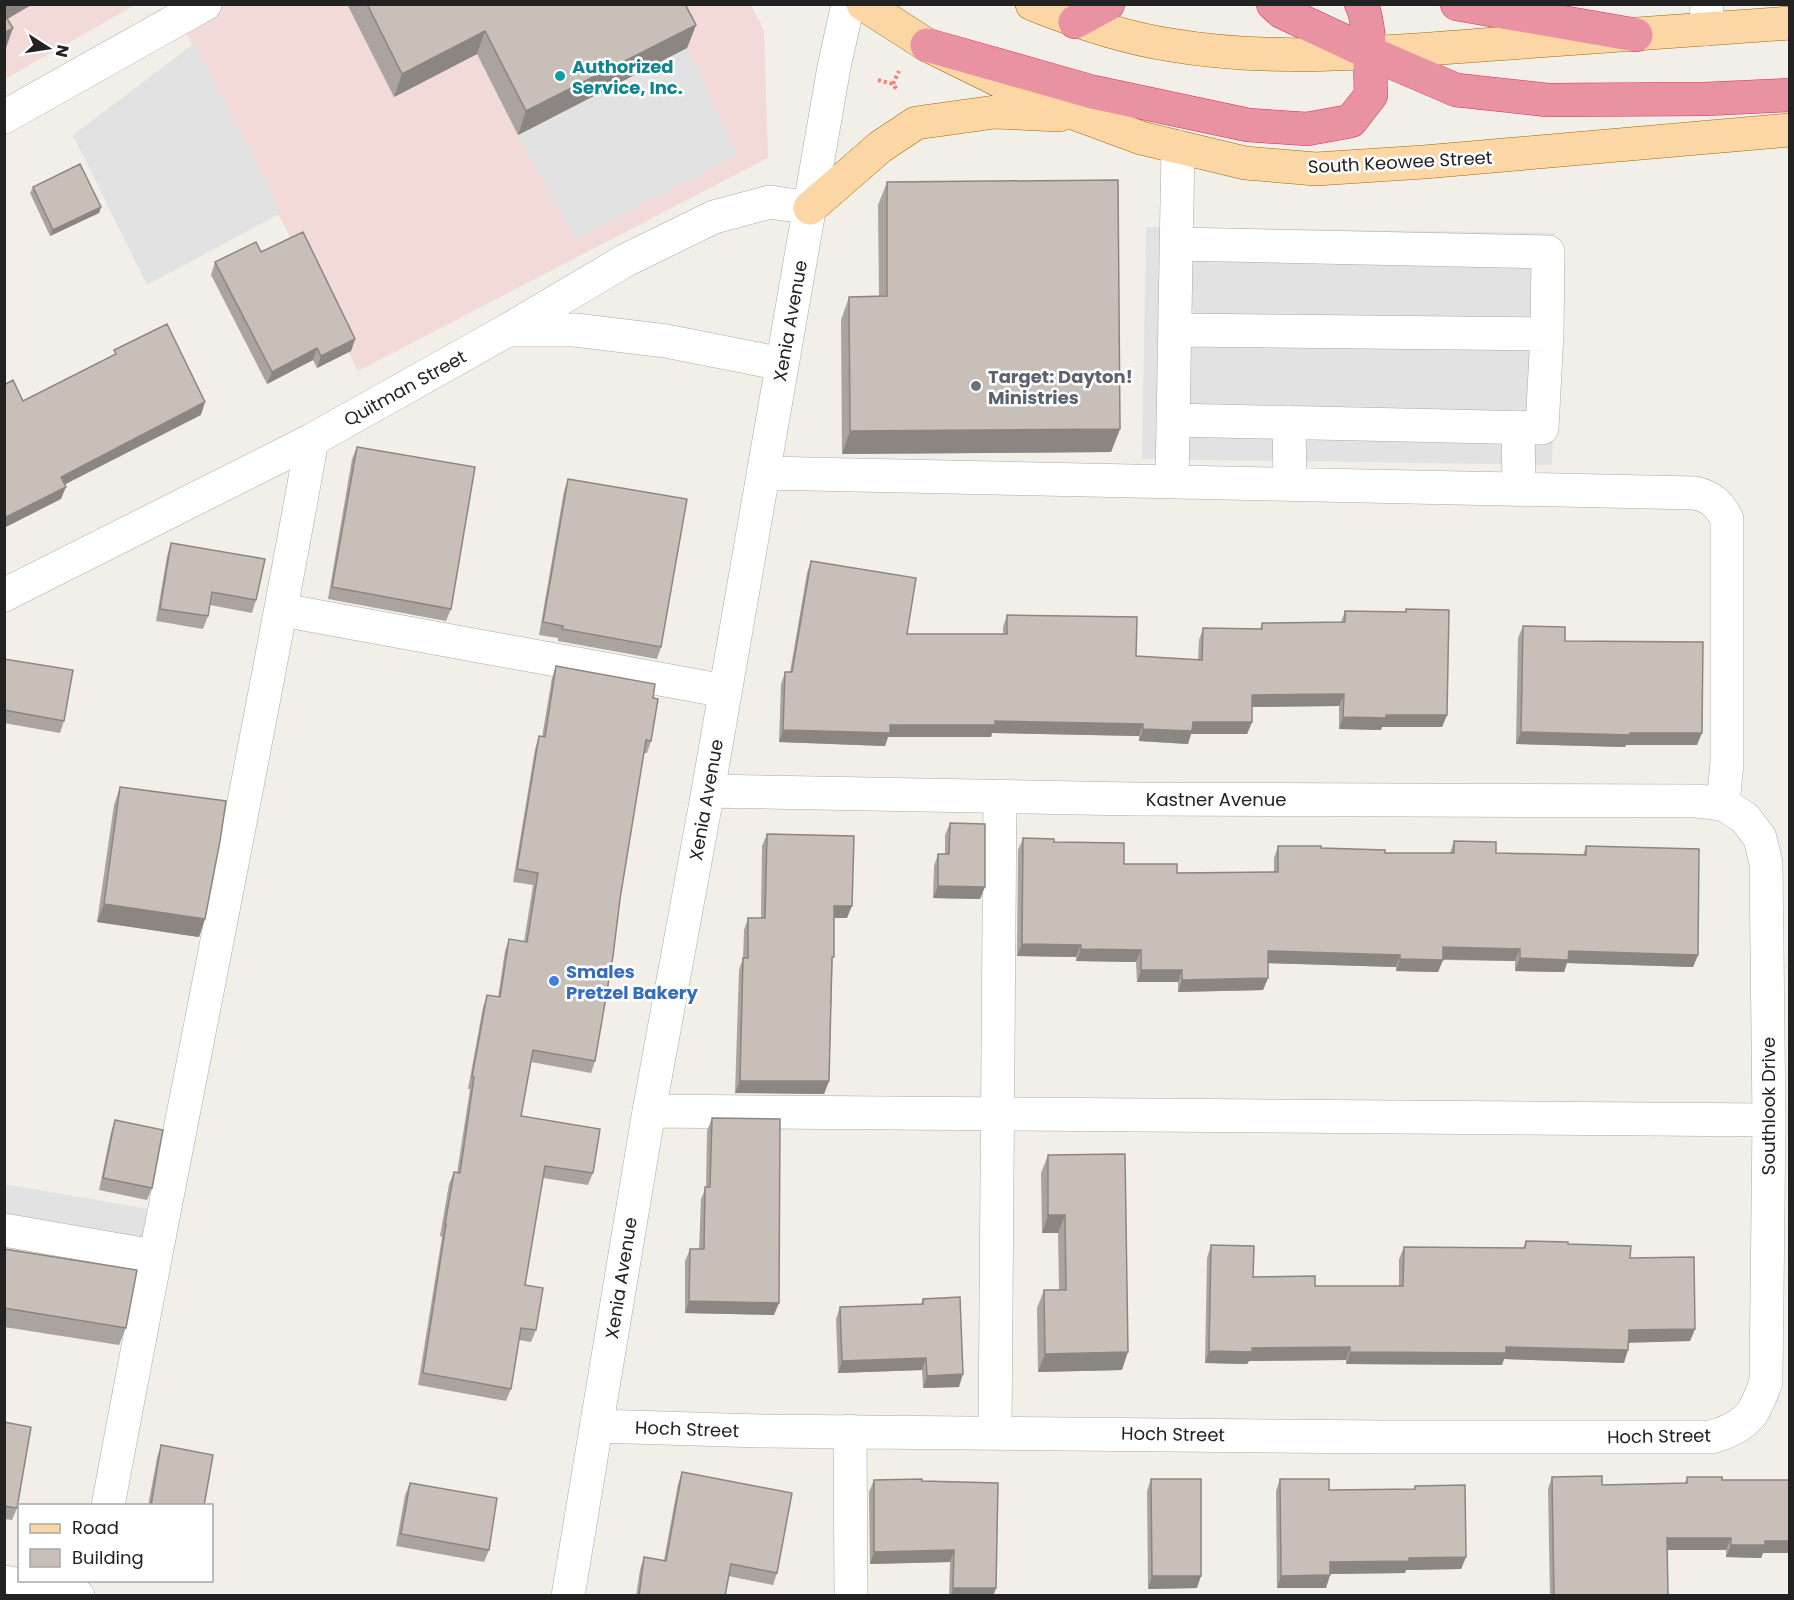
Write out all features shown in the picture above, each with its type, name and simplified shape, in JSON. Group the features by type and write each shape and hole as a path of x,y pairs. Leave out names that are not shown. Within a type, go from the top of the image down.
{"highway":[{"path":"1075,22 1108,4"},
{"path":"1273,4 1282,12 1456,90 1547,100 1705,99 1790,95"},
{"path":"927,45 1093,92 1248,125 1307,129 1351,120 1371,95 1370,53 1365,11 1361,4"},
{"path":"1457,4 1636,34"}],"main road":[{"name":"South Keowee Street","path":"863,4 927,45 1041,101 1141,138 1245,163 1316,169 1424,162 1790,130"},
{"path":"1032,4 1075,22 1169,45 1221,52 1370,53 1636,34 1706,17 1790,23"},
{"path":"810,208 879,147 916,123 995,112 1082,116"}],"street":[{"path":"4,117 205,4"},
{"name":"Xenia Avenue","path":"568,1596 649,1111 708,791 834,67 848,4"},
{"path":"1172,482 1178,147"},
{"name":"Quitman Street","path":"4,595 312,440 508,330 626,260 714,217 770,202 810,208"},
{"path":"1173,420 1542,428 1547,334 1548,252 1177,244"},
{"path":"508,330 575,330 655,339 782,364"},
{"path":"1175,330 1547,334"},
{"path":"1289,422 1290,484"},
{"path":"1518,427 1519,489"},
{"path":"108,1504 154,1256 282,610 312,440"},
{"path":"763,473 1704,495 1719,505 1727,519 1727,762 1723,804"},
{"path":"282,610 725,691"},
{"name":"Kastner Avenue","path":"708,791 1144,799 1697,801 1723,804"},
{"path":"994,1432 1000,796"},
{"name":"Southlook Drive","path":"1723,804 1745,818 1760,838 1766,863 1769,1120 1766,1382 1753,1412 1745,1420"},
{"path":"649,1111 1769,1120"},
{"path":"4,1230 154,1256"},
{"name":"Hoch Street","path":"597,1426 1386,1437 1711,1437 1724,1434 1745,1420"},
{"path":"850,1431 851,1596"},
{"path":"4,1582 78,1596"}],"path":[{"path":"894,84 899,70"}],"shaded area":[{"path":"5,5 135,5 5,79"},
{"path":"172,5 751,5 764,30 768,158 358,371"},
{"path":"195,43 281,213 147,285 73,135"},
{"path":"687,48 738,155 575,239 518,135"},
{"path":"1146,227 1555,233 1552,465 1142,459"},
{"path":"4,1184 154,1210 141,1282 5,1259"}],"building":[{"name":"Authorized Service, Inc.","path":"367,4 685,4 696,25 526,111 485,31 402,74"},
{"path":"4,14 13,28 4,33"},
{"path":"80,164 101,207 53,230 33,187"},
{"name":"Target: Dayton! Ministries","path":"1118,180 1120,429 850,431 849,297 887,296 887,182"},
{"path":"303,232 355,339 321,356 317,348 272,372 215,262 256,242 261,252"},
{"path":"167,324 205,402 61,477 66,487 4,518 4,385 13,380 23,401 116,354 114,350"},
{"path":"357,447 475,467 451,609 332,587"},
{"path":"568,479 687,499 661,647 562,629 563,626 543,622"},
{"path":"171,543 265,559 256,600 212,592 208,616 160,609"},
{"path":"811,561 916,578 907,634 1007,634 1007,615 1137,617 1136,656 1202,660 1203,628 1262,629 1262,623 1345,622 1345,611 1449,610 1447,715 1386,715 1386,718 1343,717 1344,694 1252,695 1252,722 1193,722 1192,731 1143,729 1143,724 995,721 995,725 890,725 890,733 783,730 785,672 792,672"},
{"path":"1523,626 1565,627 1565,641 1703,642 1702,733 1630,733 1630,735 1521,732"},
{"path":"4,659 73,670 64,721 4,710"},
{"path":"556,666 655,684 653,698 658,699 651,741 646,740 595,1061 533,1050 521,1116 600,1129 593,1173 545,1166 525,1285 543,1288 536,1330 521,1328 511,1389 423,1373 445,1224 454,1172 460,1173 474,1077 472,1077 487,995 500,997 509,939 527,942 538,873 517,869 539,736 545,737"},
{"path":"120,787 226,801 205,919 104,904"},
{"path":"950,823 985,824 985,887 938,886 938,854 949,854"},
{"path":"767,834 854,836 852,906 834,906 829,1081 740,1081 743,958 748,958 748,918 765,918"},
{"path":"1023,838 1054,839 1054,842 1124,843 1124,864 1177,864 1177,873 1278,872 1278,846 1385,850 1385,853 1454,853 1454,841 1496,842 1496,853 1586,855 1586,846 1699,849 1698,955 1569,951 1568,960 1520,958 1520,949 1443,947 1443,960 1400,959 1400,955 1268,951 1268,978 1182,980 1182,970 1141,970 1141,950 1081,949 1081,945 1022,944"},
{"path":"712,1118 780,1119 779,1303 689,1301 690,1249 704,1249 705,1187 710,1187"},
{"path":"115,1120 163,1130 152,1188 103,1178"},
{"path":"1125,1154 1128,1352 1045,1354 1044,1290 1066,1290 1065,1215 1048,1215 1048,1155"},
{"path":"1526,1241 1631,1246 1630,1258 1694,1257 1695,1329 1629,1330 1628,1350 1506,1347 1506,1353 1350,1352 1350,1347 1252,1348 1252,1352 1209,1351 1211,1245 1254,1246 1253,1277 1315,1276 1315,1286 1403,1286 1404,1247 1525,1248"},
{"path":"4,1249 137,1270 126,1328 4,1308"},
{"path":"960,1297 963,1374 927,1376 926,1358 842,1361 840,1307 923,1304 923,1299"},
{"path":"4,1422 31,1427 17,1508 4,1506"},
{"path":"161,1445 213,1455 204,1504 151,1504"},
{"path":"682,1472 792,1493 777,1573 731,1564 725,1596 639,1596 644,1557 666,1561"},
{"path":"1602,1476 1602,1485 1687,1483 1687,1477 1722,1477 1722,1480 1790,1480 1790,1541 1765,1541 1765,1545 1731,1545 1731,1538 1667,1538 1668,1596 1554,1596 1552,1477"},
{"path":"922,1479 922,1481 998,1483 996,1588 953,1588 954,1550 874,1552 874,1480"},
{"path":"1151,1479 1201,1479 1201,1576 1152,1576"},
{"path":"1280,1479 1329,1479 1329,1490 1415,1489 1415,1486 1465,1485 1466,1557 1409,1558 1409,1561 1330,1562 1330,1575 1281,1576"},
{"path":"410,1483 497,1498 489,1550 401,1534"}],"place":[{"name":"Authorized Service, Inc.","path":"560,76"},
{"name":"Target: Dayton! Ministries","path":"976,386"},
{"name":"Smales Pretzel Bakery","path":"554,981"}]}
